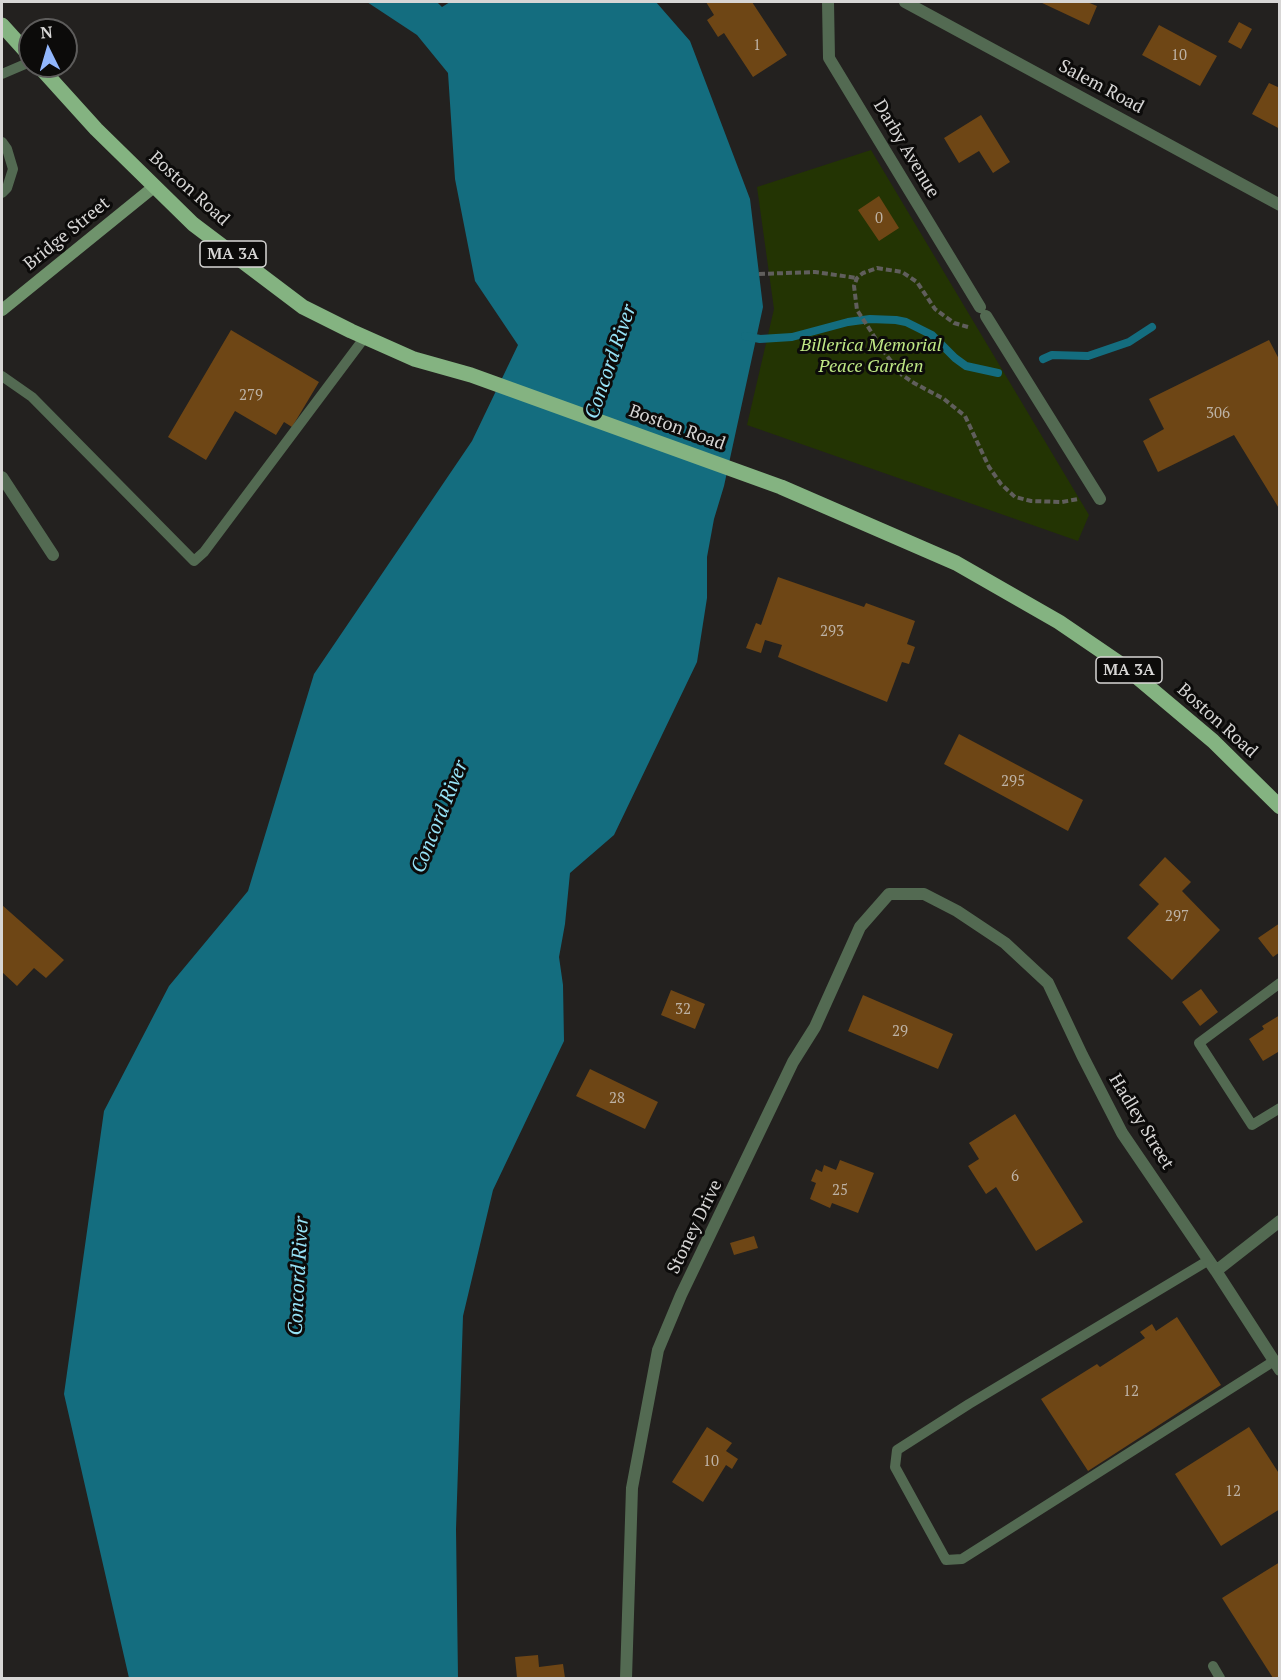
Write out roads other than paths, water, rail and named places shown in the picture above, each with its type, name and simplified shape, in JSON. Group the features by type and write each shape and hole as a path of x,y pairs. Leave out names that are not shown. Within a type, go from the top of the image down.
{"main road":[{"path":"2,25 18,43"},
{"name":"Boston Road","path":"50,78 96,129 193,224 303,307 414,359 471,375 781,486 956,563 1059,622 1133,674 1213,741 1280,807"},
{"name":"Bridge Street","path":"2,310 155,186"}],"street":[{"name":"Darby Avenue","path":"828,2 829,58 1097,495"},
{"name":"Salem Road","path":"905,2 1280,205"},
{"path":"2,477 53,555"},
{"name":"Stoney Drive","path":"626,1678 632,1488 658,1350 681,1295 794,1062 815,1027 860,927 889,894 924,894 957,911"},
{"name":"Hadley Street","path":"957,911 1005,943 1048,983 1122,1133 1216,1270 1277,1365"},
{"path":"1216,1270 1280,1221"}],"lane":[{"path":"2,74 18,67"},
{"path":"2,142 7,149 13,169 7,188 2,193"},
{"path":"2,376 32,397 194,561 204,552 365,337"},
{"path":"1280,983 1199,1043 1252,1125 1280,1108"},
{"path":"1209,1260 969,1404 897,1450 895,1467 946,1560 962,1559 1277,1365"},
{"path":"1213,1666 1220,1678"}],"water":[{"name":"Concord River","path":"367,2 437,2 442,7 450,2 656,2 690,41 750,199 763,307 724,486 714,519 707,557 707,598 697,662 614,835 570,873 559,957 563,985 564,1041 493,1190 463,1316 456,1529 458,1678 129,1678 64,1394 104,1111 169,986 248,891 314,674 472,441 518,345 475,281 455,179 448,73 417,35"}],"waterway":[{"path":"745,336 760,339 792,337 848,322 870,319 896,320 906,322 932,335 966,366 998,373"},
{"path":"1043,359 1052,355 1088,356 1129,342 1152,327"}],"park label":[{"name":"Billerica Memorial Peace Garden","path":"871,356"}]}
